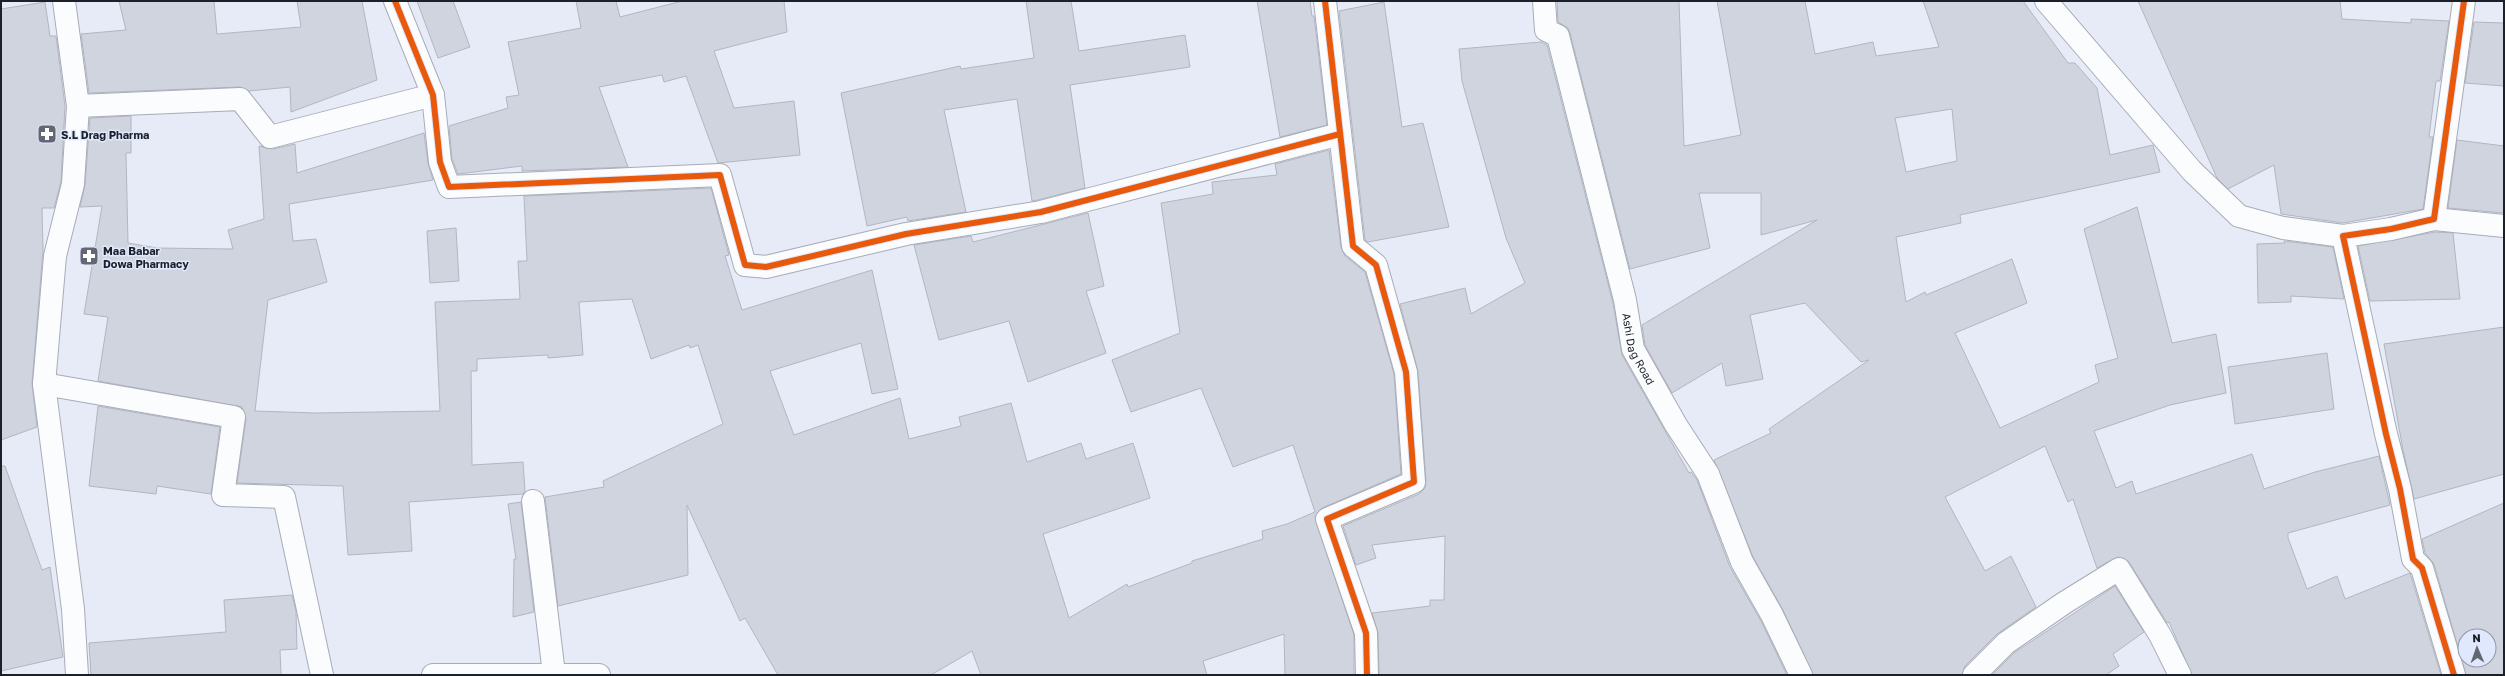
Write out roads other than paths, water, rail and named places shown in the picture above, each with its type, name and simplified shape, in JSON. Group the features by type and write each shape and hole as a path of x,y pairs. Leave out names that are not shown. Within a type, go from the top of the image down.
{"street":[{"path":"64,1 78,106 73,184 55,256 44,384 73,609 77,675"},
{"path":"395,1 433,95 440,162 449,187 720,174 745,265 766,267 906,234 1041,212 1340,134"},
{"path":"1325,1 1353,246 1376,265 1406,372 1414,482 1327,519 1366,633 1367,675"},
{"name":"Ashi Dag Road","path":"1544,1 1546,30 1558,36 1625,300 1633,349 1676,425 1708,474 1742,562 1772,615 1801,675"},
{"path":"2046,1 2192,171 2239,216 2283,228 2343,236 2391,229 2434,219 2504,226"},
{"path":"2434,219 2464,1"},
{"path":"78,106 240,99 270,137 433,95"},
{"path":"2343,236 2400,489 2413,558 2422,568 2454,675"},
{"path":"44,384 234,417 223,495 284,497 322,675"},
{"path":"533,501 554,674"},
{"path":"1974,675 2006,643 2064,603 2119,569 2160,635 2180,675"},
{"path":"433,675 599,675"}],"place":[{"name":"S.L Drag Pharma","path":"47,134"},
{"name":"Maa Babar Dowa Pharmacy","path":"89,256"}]}
